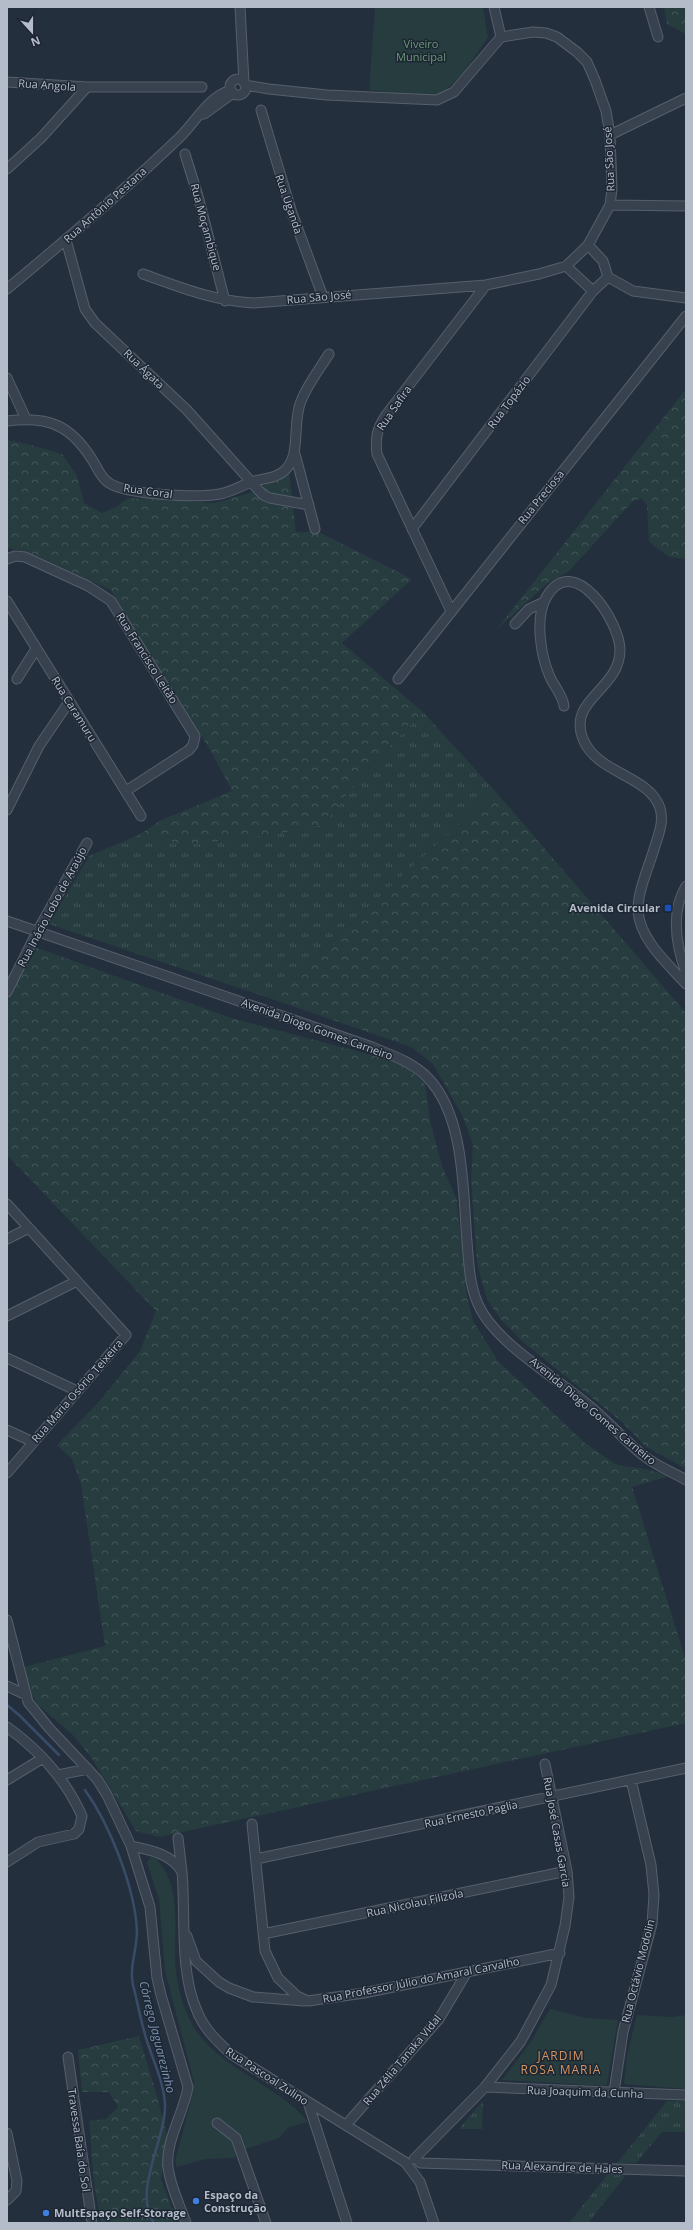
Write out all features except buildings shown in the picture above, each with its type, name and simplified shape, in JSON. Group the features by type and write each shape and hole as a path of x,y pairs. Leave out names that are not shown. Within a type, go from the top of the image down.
{"street":[{"path":"232,88 240,95 245,86 240,7"},
{"path":"232,88 240,80 245,86 326,95 437,100 454,92 501,37 494,7"},
{"path":"649,7 658,37"},
{"name":"Rua São José","path":"143,274 225,301 253,303 323,296 486,285 539,274 566,266 588,245 610,204 612,179 610,135 606,111 587,62 577,52 557,37 546,33 533,32 501,37"},
{"path":"232,88 242,57"},
{"name":"Rua Angola","path":"7,82 87,87"},
{"path":"7,169 41,138 87,87 202,87"},
{"name":"Rua Antônio Pestana","path":"7,289 66,240 181,136 199,116 232,88"},
{"path":"610,135 686,98"},
{"name":"Rua Uganda","path":"261,110 292,213 323,296"},
{"name":"Rua Moçambique","path":"185,154 198,196 225,301"},
{"path":"610,204 686,206"},
{"name":"Rua Ágata","path":"66,240 85,309 95,323 187,410 252,482"},
{"path":"588,245 603,261 608,272 608,278 633,291 686,298"},
{"path":"566,266 593,291"},
{"name":"Rua Topázio","path":"412,528 593,291 608,278"},
{"name":"Rua Safira","path":"451,611 377,454 376,436 378,428 486,285"},
{"name":"Rua Preciosa","path":"398,679 686,316"},
{"path":"315,528 295,454 296,420 300,403 329,354"},
{"path":"7,378 26,419"},
{"name":"Rua Coral","path":"7,421 26,419 54,424 67,429 76,438 102,477 113,486 165,494 193,496 219,494 252,482 270,478 283,472 288,468 295,454"},
{"path":"252,482 263,495 270,498 309,504"},
{"name":"Rua Francisco Leitão","path":"7,559 15,556 25,557 88,586 111,601 195,736 193,745 189,750 126,791"},
{"path":"564,706 544,659 540,638 544,602 552,589 566,582 581,584 600,604 618,635 620,659 614,673 605,686 584,707 581,719 583,738 595,756 607,766 649,791 660,808 661,828 640,896 638,911 642,927 656,951 686,984"},
{"name":"Rua Caramuru","path":"7,601 141,816"},
{"path":"515,624 529,609 544,602"},
{"path":"18,679 36,649"},
{"path":"7,810 39,746 69,702"},
{"name":"Rua Inácio Lobo de Araújo","path":"7,992 38,930 86,843"},
{"path":"686,886 677,907 686,974"},
{"name":"Avenida Diogo Gomes Carneiro","path":"7,921 38,930 106,956 372,1047 405,1061 427,1077 444,1103 457,1138 470,1279 478,1304 487,1319 513,1346 593,1408 636,1450 658,1465 686,1480"},
{"name":"Rua Maria Osório Teixeira","path":"7,1204 126,1335 7,1473"},
{"path":"7,1239 29,1228"},
{"path":"7,1316 77,1281"},
{"path":"7,1358 77,1391"},
{"path":"7,1430 33,1442"},
{"path":"7,1620 30,1706 107,1795 131,1846 150,1907 157,1978 188,2087 185,2104 171,2142 168,2160 171,2177 186,2223"},
{"path":"7,1686 26,1695"},
{"path":"7,1727 20,1736 61,1774 82,1816 79,1829 74,1834 38,1842 7,1862"},
{"path":"7,1780 43,1758"},
{"name":"Rua José Casas Garcia","path":"416,2164 430,2143 485,2087 522,2040 551,1985 560,1953 569,1897 567,1871 545,1764"},
{"name":"Rua Ernesto Paglia","path":"256,1859 552,1798 686,1768"},
{"path":"61,1774 83,1769"},
{"name":"Rua Octávio Modolin","path":"614,2092 623,2032 652,1924 654,1895 651,1865 632,1780"},
{"name":"Rua Professor Júlio do Amaral Carvalho","path":"252,1824 265,1951 278,1978 297,1996 308,2001 364,1993 560,1953"},
{"name":"Rua Pascoal Zulino","path":"178,1838 182,1872 185,1930 184,1951 192,1996 197,2012 208,2030 231,2054 397,2156 416,2164"},
{"path":"131,1846 156,1852 168,1858 182,1872"},
{"name":"Rua Nicolau Filizola","path":"263,1934 567,1871"},
{"path":"185,1930 196,1961 219,1982 229,1988 253,1997 308,2001"},
{"name":"Rua Zélia Tanaka Vidal","path":"346,2125 439,2019 467,1972"},
{"name":"Travessa Baía do Sol","path":"68,2057 92,2223"},
{"name":"Rua Joaquim da Cunha","path":"485,2087 686,2095"},
{"path":"308,2102 347,2223"},
{"path":"217,2123 236,2138 266,2223"},
{"path":"7,2133 17,2181 16,2191 7,2200"},
{"path":"416,2164 420,2182 434,2223"},
{"name":"Rua Alexandre de Hales","path":"416,2164 686,2171"}],"green space":[{"name":"Viveiro Municipal","path":"483,7 488,37 464,73 440,95 413,95 369,90 375,8"},
{"path":"664,7 686,7 686,34 667,24"},
{"path":"686,389 686,559 669,557 649,542 647,505 642,498 633,501 568,572 549,582 496,630"},
{"path":"7,440 62,454 77,476 84,503 102,513 118,506 128,498 216,503 253,492 289,471 296,532 319,532 412,579 342,643 423,712 363,774 323,825 271,835 184,845 141,834 159,821 232,791 212,753 111,590 28,552 7,548"},
{"path":"423,712 495,791 269,998 49,924 89,856 141,834 184,845 323,825 363,774"},
{"path":"495,791 686,1013 686,1469 645,1446 622,1422 523,1342 501,1320 487,1299 477,1264 471,1179 473,1144 462,1115 433,1064 411,1047 269,998"},
{"path":"35,947 231,1018 402,1063 425,1084 430,1121 442,1166 457,1200 467,1297 473,1321 498,1361 586,1444 617,1465 646,1469 669,1476 632,1487 686,1661 686,1723 159,1837 136,1831 91,1757 73,1735 38,1705 28,1689 24,1667 105,1646 81,1484 72,1459 57,1445 98,1403 140,1351 156,1311 7,1155 7,1002"},
{"path":"150,1857 155,1858 164,1869 174,1897 176,1972 182,2000 188,2016 198,2034 212,2049 227,2061 278,2095 308,2122 289,2127 279,2138 246,2149 234,2158 205,2159 177,2167 175,2161 191,2101 194,2082 165,1971 159,1899 147,1863"},
{"path":"550,2009 586,2018 618,2020 607,2084 603,2086 502,2080 530,2043"},
{"path":"637,2015 672,2017 686,2015 686,2089 624,2084 627,2055"},
{"path":"139,2036 167,2136 161,2180 178,2223 101,2223 94,2183 89,2121 106,2119 118,2107 109,2092 82,2092 78,2050"},
{"path":"483,2101 482,2129 459,2129"},
{"path":"667,2101 686,2101 686,2132 662,2132 636,2163 617,2163"},
{"path":"607,2175 626,2175 588,2223 569,2223"}],"waterway":[{"name":"Córrego Jaguarezinho","path":"7,1705 59,1755"},
{"name":"Córrego Jaguarezinho","path":"85,1790 103,1821 120,1858 132,1896 135,1914 137,1938 132,1979 145,2034 161,2081 165,2105 161,2133 148,2181 148,2210 154,2223"}],"place":[{"name":"Avenida Circular","path":"668,908"},
{"name":"Espaço da Construção","path":"196,2201"},
{"name":"MultEspaço Self-Storage","path":"46,2213"}],"district":[{"name":"JARDIM ROSA MARIA","path":"561,2063"}]}
